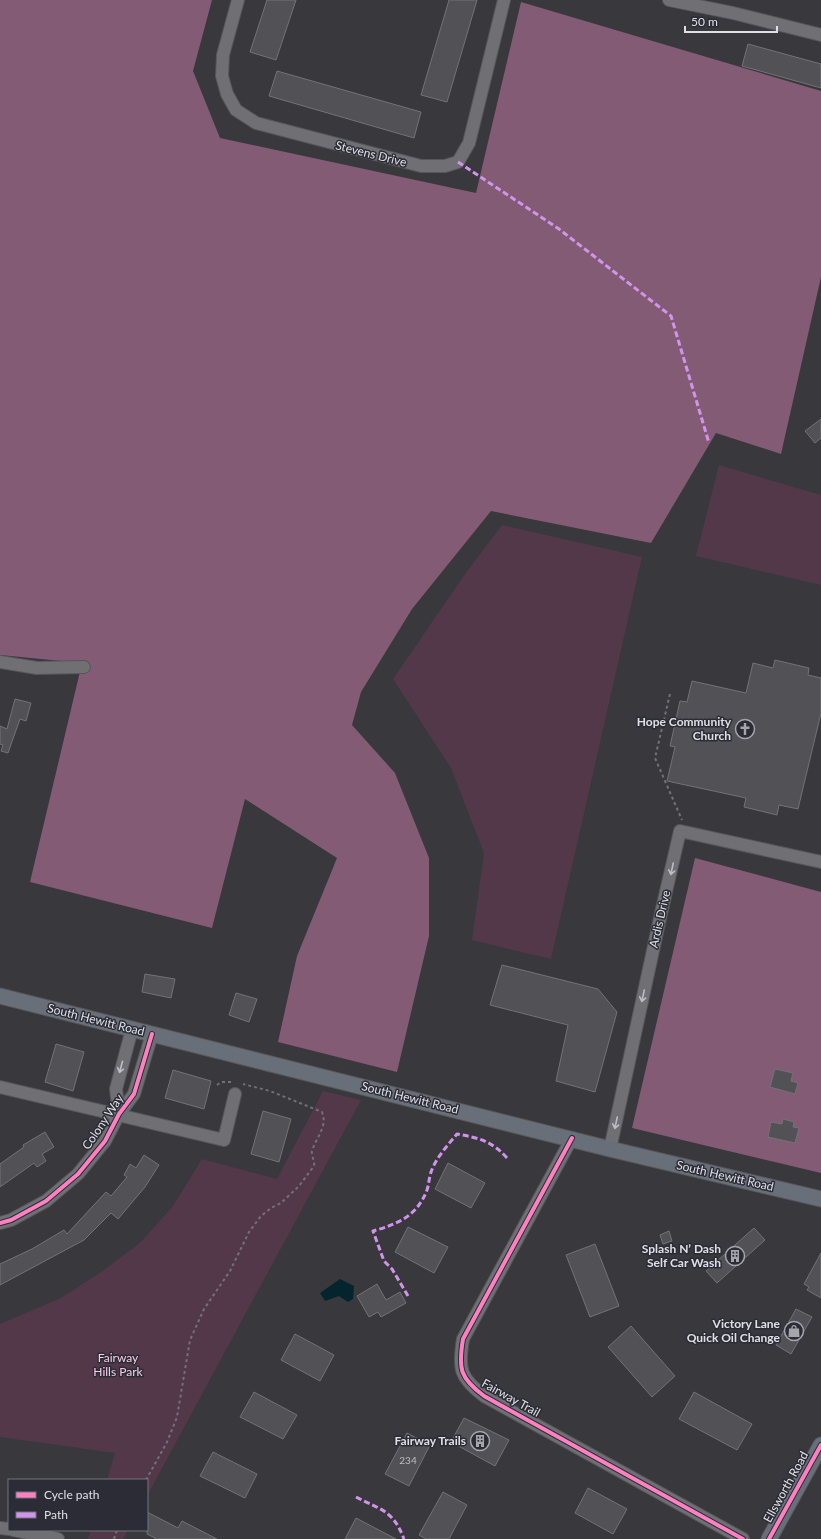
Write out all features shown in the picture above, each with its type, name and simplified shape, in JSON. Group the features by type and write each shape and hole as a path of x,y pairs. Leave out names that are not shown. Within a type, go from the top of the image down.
{"main road":[{"name":"South Hewitt Road","path":"0,996 572,1138 610,1149 821,1199"},
{"name":"Ellsworth Road","path":"769,1539 821,1445"}],"street":[{"name":"Stevens Drive","path":"238,0 223,55 222,76 227,94 236,110 256,123 421,166 445,166 458,162 469,143 504,0"},
{"path":"669,0 733,13 821,36"},
{"path":"0,662 37,668 84,667"},
{"path":"682,828 821,862"},
{"name":"Ardis Drive","path":"610,1149 682,828"},
{"name":"Colony Way","path":"119,1114 116,1089 132,1029"},
{"name":"Colony Way","path":"0,1223 11,1220 46,1201 78,1174 105,1141 119,1114 134,1094 152,1034"},
{"path":"0,1087 224,1140 235,1094"},
{"name":"Fairway Trail","path":"572,1138 463,1339 460,1358 460,1371 470,1386 484,1396 743,1539"},
{"path":"18,1531 58,1539"}],"path":[{"path":"670,694 655,758 682,828"},
{"path":"147,1479 167,1442 181,1405 183,1378 189,1348 197,1322 230,1271 248,1232 261,1216 270,1208 281,1202 299,1186 314,1166 312,1152 323,1126 324,1118 322,1112 270,1091 231,1081 217,1085"}],"green space":[{"path":"719,465 821,495 821,585 696,556"},
{"path":"502,525 642,557 551,959 472,940 484,853 451,768 393,679 465,574"},
{"name":"Fairway Hills Park","path":"323,1091 361,1100 148,1494 148,1479 107,1479 115,1453 0,1437 0,1324 61,1298 104,1270 141,1242 173,1206 202,1159 277,1179"},
{"path":"91,1531 127,1531 123,1539 88,1539"}],"shaded area":[{"path":"0,0 212,0 193,71 220,138 476,193 521,2 821,91 821,277 781,454 716,433 651,543 491,511 412,609 361,692 352,725 395,773 429,858 429,936 397,1072 278,1042 297,956 337,858 245,799 212,928 30,882 82,663 0,655"},
{"path":"695,858 821,892 821,1173 632,1128"}],"water":[{"path":"340,1279 354,1286 353,1299 348,1302 339,1296 325,1301 320,1293"}],"building":[{"path":"267,0 296,0 276,60 250,52"},
{"path":"449,0 477,0 447,102 421,95"},
{"path":"748,44 821,64 821,88 742,66"},
{"path":"277,71 421,112 414,138 269,96"},
{"path":"821,419 821,438 815,443 805,431"},
{"name":"Hope Community Church","path":"775,660 809,668 808,675 821,678 821,713 798,809 779,805 777,815 744,807 746,798 667,781 675,747 670,746 680,701 687,702 692,681 746,693 753,663 773,668"},
{"path":"15,699 31,703 26,721 20,719 8,753 1,751 3,745 0,744 0,726 7,729"},
{"path":"502,965 598,989 617,1012 595,1092 556,1081 568,1025 490,1005"},
{"path":"145,974 175,979 171,998 142,992"},
{"path":"236,993 257,999 249,1022 229,1015"},
{"path":"56,1044 84,1052 73,1091 45,1082"},
{"path":"775,1069 793,1073 791,1081 798,1083 795,1094 770,1087"},
{"path":"173,1070 211,1081 204,1109 165,1098"},
{"path":"263,1111 291,1119 279,1162 251,1154"},
{"path":"783,1119 794,1122 793,1127 799,1128 795,1143 768,1137 771,1122 782,1124"},
{"path":"45,1132 54,1147 42,1154 46,1161 37,1167 34,1163 0,1187 0,1164 24,1147 23,1145"},
{"path":"144,1155 159,1165 145,1187 118,1219 111,1213 84,1240 0,1285 0,1264 32,1249 64,1230 67,1234 106,1192 111,1196 127,1177 124,1175 130,1164 136,1168"},
{"path":"448,1163 485,1183 471,1208 435,1189"},
{"path":"408,1227 448,1247 434,1273 395,1252"},
{"name":"Splash N’ Dash Self Car Wash","path":"754,1228 765,1240 717,1283 706,1271"},
{"path":"669,1231 672,1241 663,1244 660,1235"},
{"path":"595,1244 619,1306 590,1317 566,1255"},
{"path":"821,1253 821,1298 807,1290 809,1287 804,1284"},
{"path":"377,1284 386,1300 400,1292 406,1303 381,1317 378,1312 369,1317 357,1296"},
{"name":"Victory Lane Quick Oil Change","path":"796,1309 812,1317 791,1354 776,1345"},
{"path":"631,1326 675,1376 652,1397 608,1347"},
{"path":"295,1334 334,1355 320,1381 281,1360"},
{"path":"254,1392 297,1415 283,1439 240,1417"},
{"path":"694,1392 752,1424 737,1450 679,1419"},
{"name":"Fairway Trails","path":"464,1418 509,1440 495,1466 451,1442"},
{"name":"Fairway Trails","path":"407,1433 430,1445 409,1486 385,1474"},
{"path":"213,1452 257,1474 245,1498 200,1476"},
{"path":"588,1488 627,1509 613,1534 575,1513"},
{"path":"443,1492 467,1505 449,1539 426,1539 419,1535"},
{"path":"148,1513 178,1528 182,1521 217,1539 157,1539 147,1534"},
{"path":"356,1518 396,1539 345,1539"}],"marked path":[{"path":"458,162 559,229 671,316 709,443"},
{"path":"408,1296 392,1269 384,1261 373,1231 398,1222 412,1213 423,1199 427,1190 431,1172 436,1162 457,1134 485,1141 507,1158"},
{"path":"356,1497 379,1508 391,1516 400,1529 404,1539"}],"cycle path":[{"path":"0,1223 11,1220 46,1201 78,1174 105,1141 119,1114 134,1094 152,1034"},
{"path":"572,1138 463,1339 461,1349 461,1365 465,1378 484,1396 743,1539"},
{"path":"769,1539 821,1445"}],"place":[{"name":"Hope Community Church","path":"745,729"},
{"name":"Splash N’ Dash Self Car Wash","path":"735,1256"},
{"name":"Victory Lane Quick Oil Change","path":"794,1331"},
{"name":"Fairway Trails","path":"480,1441"}]}
